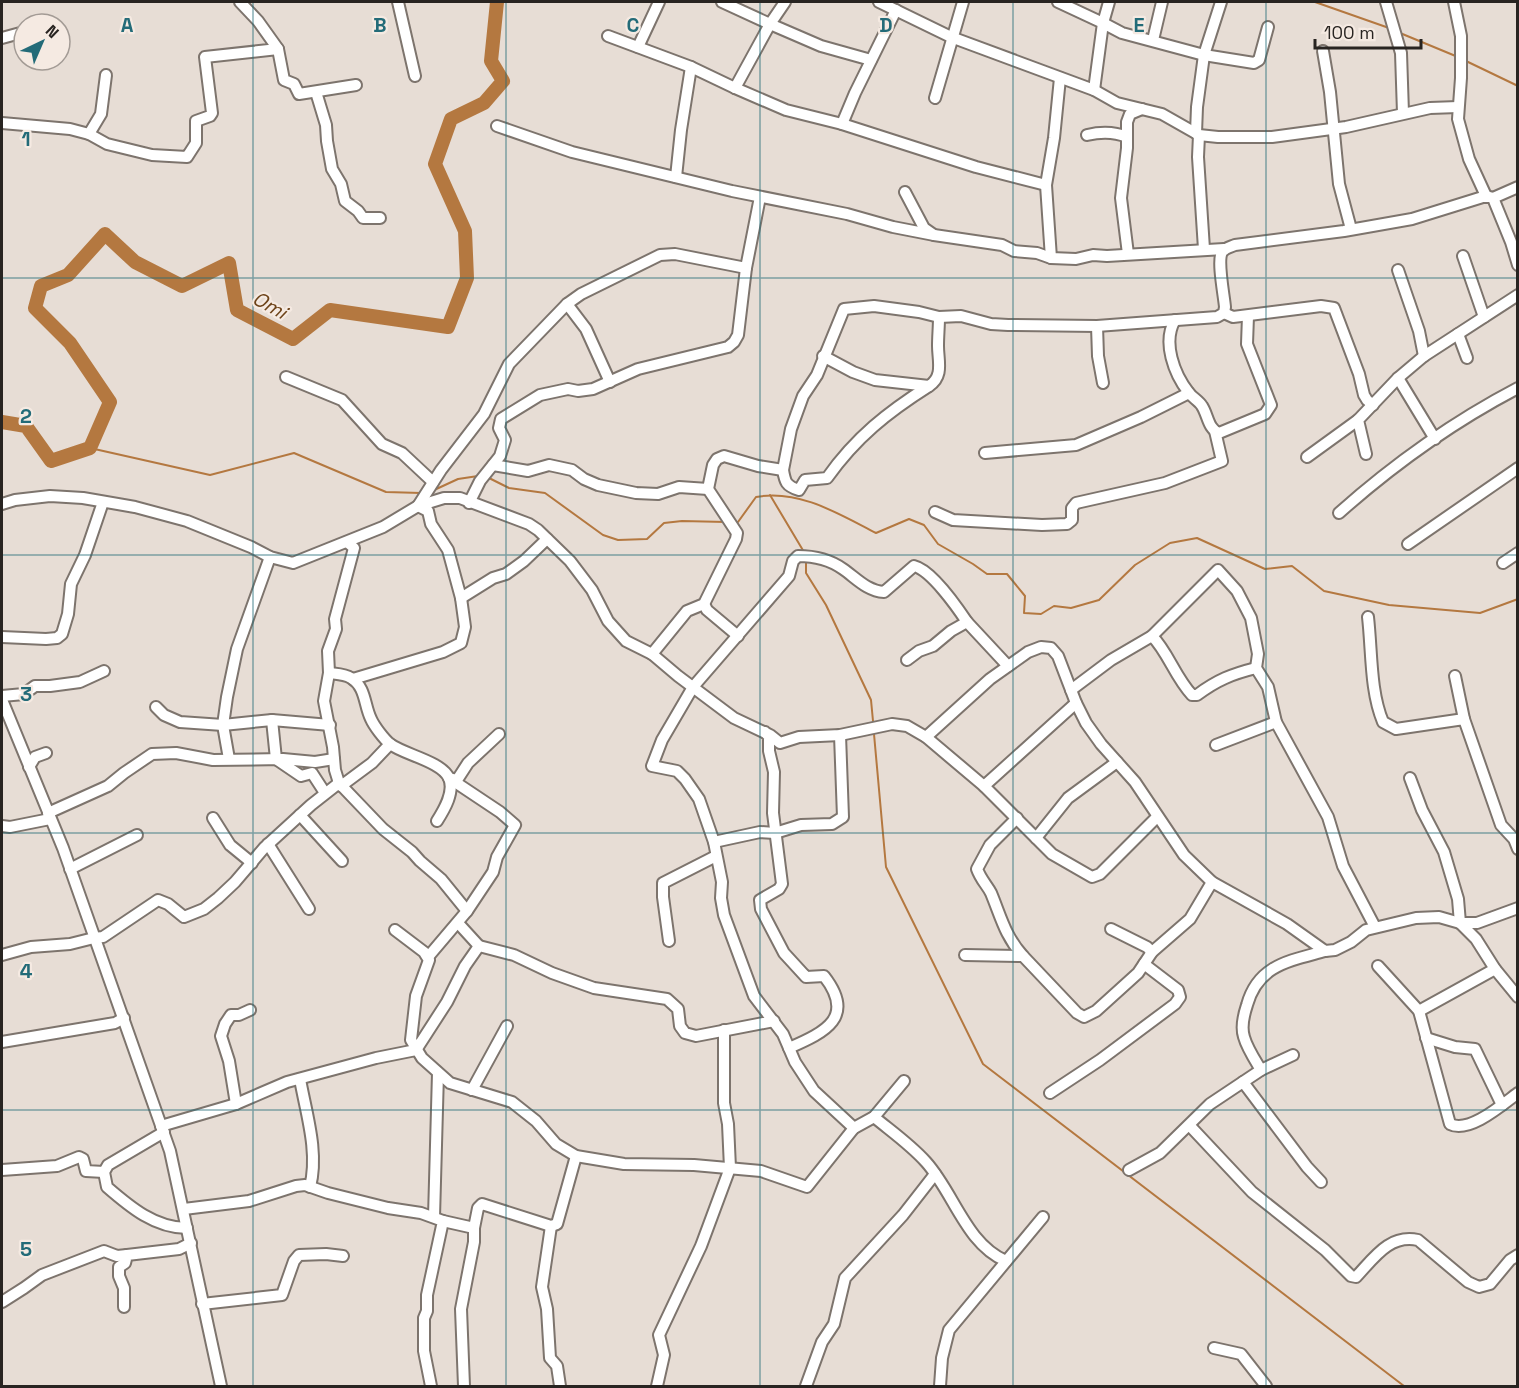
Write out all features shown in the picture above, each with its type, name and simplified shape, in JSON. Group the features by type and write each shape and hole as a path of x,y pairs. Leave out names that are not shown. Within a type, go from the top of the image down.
{"street":[{"path":"240,2 258,21 278,49 286,82 294,84 299,94 356,85"},
{"path":"398,2 415,76"},
{"path":"638,47 659,2"},
{"path":"722,2 821,46 871,60"},
{"path":"735,88 770,24 785,2"},
{"path":"879,2 951,37 1094,90 1117,103 1162,114 1197,134 1218,137 1272,137 1332,129 1430,108 1458,107"},
{"path":"935,98 963,2"},
{"path":"1058,2 1122,33 1204,55 1254,63 1259,60 1268,27"},
{"path":"1094,90 1103,23 1109,2"},
{"path":"1153,40 1162,2"},
{"path":"1204,249 1197,106 1204,55 1221,2"},
{"path":"1386,2 1401,53 1403,113"},
{"path":"1454,2 1461,36 1458,119 1469,159 1511,242 1518,266"},
{"path":"842,124 896,10"},
{"path":"608,36 691,67 786,110 842,124 976,167 1046,185"},
{"path":"2,123 70,129 89,134 107,144 152,155 187,157 196,143 195,121 210,116 212,113 204,57 278,49"},
{"path":"1323,51 1330,92 1339,184 1351,229"},
{"path":"676,177 691,67"},
{"path":"89,134 101,114 106,75"},
{"path":"1051,258 1046,185 1054,138 1060,78"},
{"path":"316,92 327,125 327,141 332,169 341,184 345,201 363,218 380,218"},
{"path":"1128,254 1121,198 1127,137 1126,122 1130,114 1142,108"},
{"path":"497,126 572,153 760,197 847,214 893,227 1002,245 1014,251 1037,253 1051,258 1076,260 1093,255 1224,249 1235,245 1412,219 1518,187"},
{"path":"1087,135 1119,134 1127,137"},
{"path":"905,192 924,228 934,235"},
{"path":"469,503 480,481 500,456 506,440 499,428 501,419 540,395 568,389 578,391 593,389 639,369 717,351 734,342 738,335 746,268 760,197"},
{"path":"1224,249 1220,256 1224,313"},
{"path":"418,506 484,414 509,364 567,304 581,294 660,255 675,254 746,268"},
{"path":"1463,256 1484,317"},
{"path":"1398,270 1419,331 1424,356"},
{"path":"1306,457 1358,420 1398,378 1424,356 1518,296"},
{"path":"567,304 586,329 610,382"},
{"path":"939,317 940,365 936,381 893,409 844,453 826,478 804,480 799,489 789,487 785,482 783,470 791,429 803,396 817,375 844,309 874,306 939,317 961,316 991,324 1097,326 1217,317 1224,313"},
{"path":"1224,313 1233,317 1321,306 1334,309 1367,400 1373,405"},
{"path":"1215,431 1219,433 1265,414 1271,405 1247,344 1248,316"},
{"path":"934,512 953,520 1042,525 1067,524 1072,520 1072,508 1076,503 1165,483 1222,461 1215,431 1202,404 1189,393 1172,363 1170,329 1175,320"},
{"path":"1097,326 1098,356 1103,383"},
{"path":"1458,334 1467,358"},
{"path":"823,356 853,372 875,380 929,386"},
{"path":"286,377 342,400 382,444 402,453 433,483"},
{"path":"1398,378 1435,439"},
{"path":"1339,513 1375,481 1475,410 1518,388"},
{"path":"985,453 1076,445 1142,417 1189,393"},
{"path":"1358,420 1366,454"},
{"path":"652,654 687,611 704,604 736,539 737,533 708,489 713,465 717,459 724,456 783,470"},
{"path":"493,465 528,471 549,465 572,470 598,485 636,493 658,494 679,487 708,489"},
{"path":"1408,544 1518,468"},
{"path":"2,504 15,500 50,496 82,498 135,507 187,521 270,557 293,563 383,527 418,506 444,498 460,498 529,524 570,561 592,590 615,631 626,641 652,654 734,718 765,732 780,743 799,738 840,735 892,724 908,726 926,737 984,786 1052,854 1092,877 1100,874 1157,817"},
{"path":"2,637 46,639 57,638 62,634 68,614 71,584 85,555 103,502"},
{"path":"353,679 455,647 460,643 465,627 464,612 448,550 431,524 428,511 418,506"},
{"path":"461,598 493,578 506,574 547,539"},
{"path":"347,542 354,548 335,620 336,629 328,651 329,673 324,701 340,785 383,829 441,879 467,911"},
{"path":"1503,563 1518,553"},
{"path":"854,1128 814,1091 783,1034 754,996 724,915 721,898 722,882 714,842 699,799 686,779 677,771 652,766 662,740 693,687 789,576 793,561 798,556 819,557 841,567 869,588 877,591 884,591 914,566 921,567 940,585 967,622 1008,666"},
{"path":"229,759 223,725 237,649 270,557"},
{"path":"1071,690 1111,660 1152,636 1218,570 1237,591 1251,618 1258,654 1256,668 1268,687 1276,722 1328,817 1342,866 1375,927"},
{"path":"704,604 707,610 738,636"},
{"path":"1368,617 1378,710 1383,722 1396,729 1464,719"},
{"path":"908,660 967,622"},
{"path":"1152,636 1192,694 1197,695 1232,674 1256,668"},
{"path":"926,737 956,708 1008,666 1028,652 1041,647 1051,648 1058,656 1076,703 1101,744 1136,782 1184,855 1212,882 1287,924 1325,951"},
{"path":"104,671 80,682 35,686 24,694 2,698 70,869 163,1129 184,1209 202,1304 221,1386"},
{"path":"329,673 353,679 366,698 371,719 390,744 416,757 423,757 515,825 497,857 493,872 458,923 428,957"},
{"path":"1455,676 1464,719 1501,825 1514,839 1518,849"},
{"path":"984,786 1076,703"},
{"path":"156,707 164,715 180,722 223,725 272,720 330,725"},
{"path":"272,720 276,759 301,776 312,774 325,793"},
{"path":"1216,745 1276,722"},
{"path":"2,729 13,729"},
{"path":"765,732 769,737 769,751 774,772 773,813 782,884 779,889 760,900 761,909 784,953 806,977 824,976 835,992 839,1009 838,1015 831,1024 789,1048"},
{"path":"449,778 457,780 468,763 500,734"},
{"path":"714,842 760,832 775,832 801,825 832,824 843,818 840,735"},
{"path":"2,955 32,947 70,944 103,938 158,900 168,904 184,917 204,909 235,882 267,844 325,793 372,763 390,744"},
{"path":"29,767 34,757 46,753"},
{"path":"2,826 10,827 49,816 108,786 152,754 176,753 213,760 276,759 315,762 334,759"},
{"path":"1036,838 1068,798 1117,762"},
{"path":"437,821 447,804 449,778"},
{"path":"1410,778 1422,810 1444,852 1458,899 1460,923 1476,939 1495,969 1518,997"},
{"path":"300,815 342,861"},
{"path":"213,818 230,845 252,863"},
{"path":"1017,818 990,845 977,869 982,881 991,892 1005,931 1023,956 1077,1013 1084,1017 1096,1011 1113,997 1138,973 1152,952 1190,919 1212,882"},
{"path":"70,869 136,835"},
{"path":"267,844 309,909"},
{"path":"669,940 663,883 716,856"},
{"path":"1261,1070 1243,1036 1244,1015 1251,991 1267,972 1296,959 1335,950 1351,942 1366,930 1375,927 1416,918 1439,917 1460,923 1477,923 1518,908"},
{"path":"458,923 479,946 514,955 552,973 594,988 668,999 678,1009 680,1026 685,1034 696,1036 774,1021"},
{"path":"1111,929 1147,947 1152,952"},
{"path":"395,930 428,957 429,963 413,1013 411,1040 416,1050 450,1083 512,1102 536,1121 556,1144 576,1156 624,1164 694,1165 760,1171 807,1187 854,1128 874,1117 904,1081"},
{"path":"187,1228 176,1228 144,1217 107,1187 104,1172 108,1166 144,1146 163,1129 236,1104 258,1093 376,1058 416,1050 479,946"},
{"path":"965,955 1023,956"},
{"path":"1050,1093 1100,1060 1175,1004 1180,997 1178,990 1144,964"},
{"path":"1378,966 1419,1011 1450,1124 1460,1126 1488,1115 1518,1093"},
{"path":"1419,1011 1495,969"},
{"path":"236,1104 230,1061 221,1036 231,1015 239,1015 250,1010"},
{"path":"2,1042 116,1023 124,1018"},
{"path":"472,1090 507,1026"},
{"path":"657,1386 664,1355 659,1335 701,1246 730,1168 728,1124 724,1103 724,1030"},
{"path":"1426,1038 1455,1047 1475,1049 1502,1104"},
{"path":"1129,1170 1160,1153 1210,1104 1261,1070 1293,1055"},
{"path":"431,1386 424,1351 424,1318 427,1311 427,1295 439,1219 438,1073"},
{"path":"300,1079 310,1130 314,1167 310,1187"},
{"path":"1243,1082 1307,1167 1322,1182"},
{"path":"874,1117 926,1162 944,1184 974,1237 995,1256 1006,1261"},
{"path":"1190,1125 1251,1192 1325,1250 1351,1276 1356,1277 1378,1252 1390,1243 1409,1238 1418,1240 1468,1282 1479,1287 1490,1284 1510,1260 1518,1255"},
{"path":"464,1386 461,1309 478,1208 482,1204 551,1226 556,1224 576,1156"},
{"path":"2,1170 57,1166 79,1157 83,1159 86,1171 104,1172"},
{"path":"806,1386 822,1342 834,1324 845,1278 903,1215 935,1173"},
{"path":"184,1209 249,1201 296,1186 310,1187 474,1228"},
{"path":"940,1386 942,1358 950,1330 1043,1217"},
{"path":"551,1226 542,1287 547,1309 550,1358 556,1366 560,1386"},
{"path":"2,1300 42,1275 104,1251 117,1256 179,1249 191,1243"},
{"path":"124,1307 124,1288 119,1276 119,1267 125,1263 127,1255"},
{"path":"202,1304 282,1294 294,1261 300,1255 343,1256"},
{"path":"1214,1348 1241,1354 1266,1386"}],"waterway":[{"name":"Omi","path":"2,422 26,426 51,461 90,448 110,402 70,343 35,308 41,286 68,275 105,234 135,262 182,286 229,263 237,310 293,339 330,310 448,327 467,278 465,231 435,164 451,119 484,103 503,81 491,61 497,2"},
{"path":"1315,2 1389,28"},
{"path":"1400,33 1458,57"},
{"path":"1466,61 1518,86"},
{"path":"90,448 210,475 294,453 386,492 421,493"},
{"path":"432,491 458,479 478,476"},
{"path":"489,478 509,488 545,493 603,535 618,540 647,539 664,523 726,522"},
{"path":"770,495 804,552"},
{"path":"734,522 738,522 756,497 772,495 818,505 876,533 909,519 924,525 938,544 987,574 1007,574 1025,596 1024,613 1041,614 1054,606 1071,608 1099,600 1135,565 1170,543 1197,538 1265,569 1292,566 1324,591 1389,605 1480,613 1518,599"},
{"path":"806,560 806,573 826,605 871,700 873,721"},
{"path":"874,734 886,867 983,1064 1404,1386"}]}
